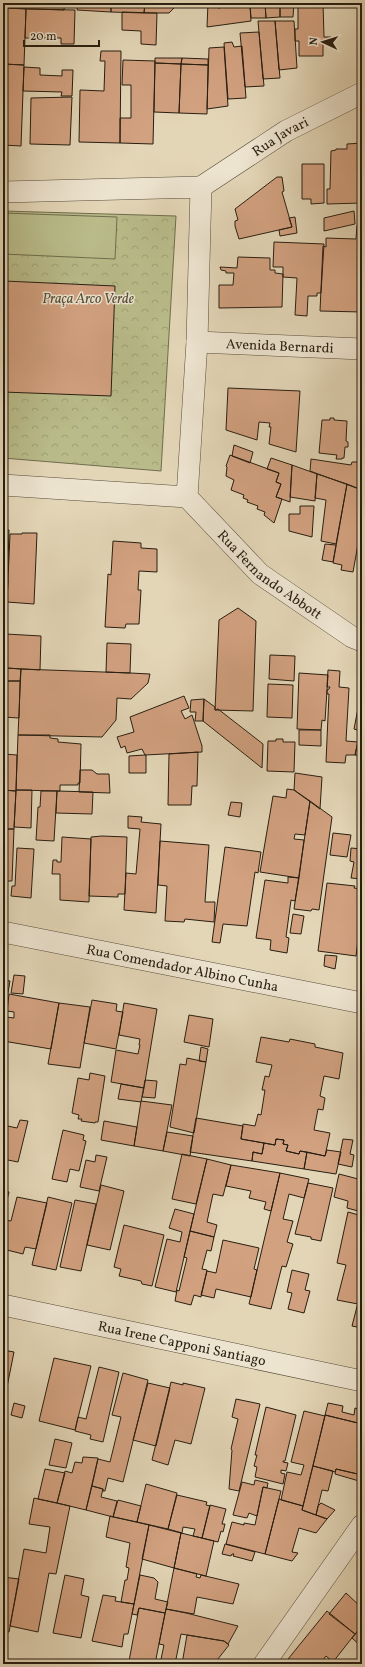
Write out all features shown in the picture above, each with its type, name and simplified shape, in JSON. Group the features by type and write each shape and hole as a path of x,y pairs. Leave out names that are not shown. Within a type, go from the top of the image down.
{"street":[{"name":"Rua Javari","path":"201,187 286,131 362,93"},
{"path":"3,192 201,187 197,342 187,497 3,485"},
{"name":"Avenida Bernardi","path":"197,342 362,349"},
{"name":"Rua Fernando Abbott","path":"187,497 260,574 352,637 362,641"},
{"name":"Rua Comendador Albino Cunha","path":"3,932 362,1003"},
{"name":"Rua Irene Capponi Santiago","path":"3,1305 362,1381"},
{"path":"264,1664 362,1525"}],"green space":[{"name":"Praça Arco Verde","path":"3,211 176,216 161,471 3,458"},
{"path":"3,213 117,217 115,259 3,254"}],"building":[{"path":"6,3 65,3 64,10 6,8"},
{"path":"78,3 111,3 111,12 77,10"},
{"path":"111,3 145,3 144,13 111,12"},
{"path":"145,3 177,3 177,5 169,13 144,13"},
{"path":"208,3 218,3 218,8 220,8 220,3 241,3 242,7 250,7 251,21 207,27"},
{"path":"250,3 265,3 266,18 251,18"},
{"path":"265,3 280,3 280,17 266,18"},
{"path":"280,3 294,3 293,17 280,17"},
{"path":"298,3 323,3 324,37 331,37 331,44 323,44 323,56 299,56 299,41 295,41 295,29 298,29"},
{"path":"6,8 26,9 24,65 3,64"},
{"path":"26,9 75,10 74,44 61,44 61,38 25,38"},
{"path":"122,12 157,13 156,45 141,44 141,31 122,30"},
{"path":"258,21 275,21 280,78 263,79"},
{"path":"275,21 294,21 297,68 279,70"},
{"path":"259,32 264,86 245,87 240,33"},
{"path":"232,42 234,47 242,46 246,98 228,99 224,43"},
{"path":"224,47 228,106 207,109 209,48"},
{"path":"101,51 121,51 120,143 79,142 80,90 104,91 105,61 100,61"},
{"path":"155,58 182,58 181,64 155,63"},
{"path":"182,58 208,59 208,65 181,64"},
{"path":"123,60 155,61 153,144 120,143 120,118 131,118 131,85 122,85"},
{"path":"155,63 181,64 179,113 154,112"},
{"path":"3,64 24,65 21,146 3,145"},
{"path":"181,64 208,65 207,114 179,113"},
{"path":"24,67 40,68 40,75 62,76 62,70 73,70 72,96 61,96 62,92 23,91"},
{"path":"72,97 70,145 30,144 31,98"},
{"path":"362,143 362,203 327,204 327,189 330,189 331,151 336,149 347,149 347,144"},
{"path":"302,164 324,164 324,203 311,204 311,199 302,199"},
{"path":"277,177 282,177 284,191 282,192 292,227 239,239 235,226 235,221 238,220 235,209"},
{"path":"354,211 355,224 324,231 324,218"},
{"path":"295,217 297,233 280,236 279,230 292,227 289,218"},
{"path":"362,224 362,312 320,311 323,246 326,247 326,238 356,239 357,225"},
{"path":"274,242 324,244 321,293 317,293 317,296 308,296 307,316 295,315 297,278 283,277 283,267 273,267"},
{"path":"238,257 270,258 270,270 275,270 275,273 283,274 282,307 219,308 219,285 233,285 234,273 226,273 226,271 221,270 220,267 237,268"},
{"path":"4,281 115,286 111,396 3,392"},
{"path":"228,388 300,391 296,452 269,444 270,423 259,422 257,440 226,430"},
{"path":"330,418 334,418 334,420 347,421 346,441 348,442 348,447 345,447 344,458 342,459 336,459 337,455 319,453 322,420 330,420"},
{"path":"234,445 253,452 250,463 232,456"},
{"path":"230,455 279,473 276,482 281,484 276,497 282,499 274,523 264,515 265,512 257,509 258,506 247,502 248,500 243,498 244,495 231,490 234,480 226,476 226,466"},
{"path":"271,458 292,465 290,502 276,497 281,484 276,482 279,473 267,469"},
{"path":"311,459 351,465 352,462 362,462 362,490 310,471"},
{"path":"292,465 317,474 315,501 290,497"},
{"path":"317,474 347,484 336,544 321,541 326,500 315,498"},
{"path":"347,484 362,490 362,522 353,572 341,570 342,565 333,563"},
{"path":"300,506 314,506 312,537 289,531 289,514 300,514"},
{"path":"3,530 9,530 8,565 3,565"},
{"path":"37,533 34,604 7,602 10,534"},
{"path":"113,541 141,543 141,548 157,549 157,572 139,571 138,590 141,590 139,624 126,624 125,628 105,627 108,574 111,575"},
{"path":"325,544 336,545 333,562 322,560"},
{"path":"3,580 8,580 6,621 3,621"},
{"path":"238,608 256,621 253,711 215,710 219,620"},
{"path":"6,634 41,636 40,670 6,668"},
{"path":"107,643 131,644 130,673 106,672"},
{"path":"3,644 7,644 6,668 21,669 20,681 3,681"},
{"path":"270,655 295,656 294,681 269,679"},
{"path":"21,669 150,674 148,683 131,699 117,698 116,720 102,737 18,735"},
{"path":"328,670 340,671 339,687 349,688 346,741 358,742 355,755 346,755 345,763 326,762 329,694 327,694 327,690 330,687 327,687"},
{"path":"299,673 328,675 325,721 322,720 321,730 297,729"},
{"path":"3,681 20,681 19,718 3,717"},
{"path":"268,684 293,685 292,718 267,717"},
{"path":"184,696 189,708 181,711 185,719 192,715 202,746 202,752 145,755 142,749 127,753 125,746 121,748 117,737 134,732 130,717"},
{"path":"360,698 362,698 362,756 355,755 360,731 354,729"},
{"path":"204,699 203,721 195,721 196,712 190,712 191,700"},
{"path":"204,699 215,707 215,710 218,709 263,744 262,768 203,721"},
{"path":"299,730 321,730 321,746 299,745"},
{"path":"18,735 50,735 50,738 58,739 58,742 81,744 80,783 78,783 78,785 60,785 60,791 16,790"},
{"path":"276,739 283,739 283,742 295,742 294,772 267,771 268,741 276,741"},
{"path":"198,752 197,786 192,786 191,805 168,805 169,754"},
{"path":"3,754 17,755 16,791 3,790"},
{"path":"146,755 146,773 129,773 129,756"},
{"path":"80,770 92,770 97,774 109,774 110,793 79,792"},
{"path":"295,773 322,777 320,809 294,790"},
{"path":"287,789 294,790 310,801 305,835 295,834 294,839 304,840 299,878 260,872 273,796 286,798"},
{"path":"3,790 16,791 14,829 3,829"},
{"path":"16,790 32,790 31,828 14,827"},
{"path":"41,791 57,791 54,841 36,840 38,807 40,807"},
{"path":"57,791 93,792 92,814 56,813"},
{"path":"310,801 332,817 319,910 312,909 311,911 294,909"},
{"path":"231,802 242,803 240,817 228,815"},
{"path":"128,816 142,817 141,822 161,824 156,913 124,910 126,873 136,874 140,829 128,828"},
{"path":"3,829 14,829 12,881 3,881"},
{"path":"333,833 351,835 347,857 330,855"},
{"path":"62,837 91,839 89,902 60,900 60,874 52,874 53,860 61,862"},
{"path":"91,837 127,837 125,894 118,894 118,897 89,896"},
{"path":"160,841 209,845 205,902 215,902 214,922 185,919 184,922 165,921 167,886 158,885"},
{"path":"225,847 261,852 258,873 255,872 247,926 223,924 220,943 212,942"},
{"path":"17,848 34,849 31,898 11,896 12,886 15,886"},
{"path":"351,848 362,849 362,879 351,878 354,862 350,861"},
{"path":"288,877 299,878 295,901 291,900 286,937 289,938 287,953 270,950 271,940 256,938 265,880 288,883"},
{"path":"327,883 355,886 354,888 362,889 362,909 356,956 318,951"},
{"path":"293,914 304,916 301,934 290,933"},
{"path":"325,955 337,956 335,969 324,966"},
{"path":"14,975 25,976 23,994 11,993"},
{"path":"3,980 10,981 3,1023"},
{"path":"9,994 59,1003 51,1049 3,1041 6,1017 14,1018 14,1012 7,1011"},
{"path":"92,1000 117,1004 116,1011 123,1012 116,1049 84,1043"},
{"path":"59,1003 90,1007 80,1068 48,1064"},
{"path":"124,1003 157,1009 144,1088 111,1082 116,1050 138,1054 140,1045 140,1039 119,1035"},
{"path":"189,1015 213,1019 209,1047 184,1042"},
{"path":"3,1023 5,1023 3,1035"},
{"path":"261,1037 289,1042 290,1039 315,1044 315,1047 343,1053 339,1079 324,1076 320,1096 325,1098 323,1110 318,1109 314,1130 330,1133 325,1156 300,1151 299,1154 286,1151 288,1145 283,1144 284,1140 276,1139 275,1145 241,1139 243,1124 255,1126 258,1114 261,1115 265,1090 262,1090 265,1076 269,1077 272,1065 256,1062"},
{"path":"201,1047 208,1049 206,1062 199,1061"},
{"path":"187,1058 206,1062 194,1133 170,1127 180,1064 186,1065"},
{"path":"90,1073 105,1076 98,1122 95,1123 81,1121 82,1119 78,1119 79,1115 72,1113 78,1078 89,1080"},
{"path":"145,1080 157,1081 155,1098 142,1097"},
{"path":"121,1084 144,1088 141,1102 118,1099"},
{"path":"141,1101 172,1105 163,1151 134,1146"},
{"path":"196,1118 243,1126 241,1139 264,1143 262,1154 253,1152 252,1161 190,1152"},
{"path":"20,1120 28,1121 18,1162 3,1159 3,1125 17,1128"},
{"path":"104,1121 137,1127 134,1146 101,1140"},
{"path":"63,1130 84,1135 83,1140 86,1141 79,1171 70,1169 67,1182 52,1179"},
{"path":"167,1132 193,1136 190,1156 163,1151"},
{"path":"276,1139 284,1140 283,1144 288,1145 286,1151 299,1154 300,1151 307,1152 304,1169 252,1161 253,1152 262,1154 264,1143 275,1145"},
{"path":"343,1139 353,1140 350,1154 354,1155 352,1167 338,1164"},
{"path":"327,1150 341,1152 336,1174 304,1169 307,1152 325,1156"},
{"path":"182,1154 207,1159 196,1204 172,1199"},
{"path":"96,1155 107,1157 99,1191 80,1187 86,1160 95,1162"},
{"path":"207,1159 231,1165 223,1196 213,1194 207,1222 217,1225 214,1237 190,1231"},
{"path":"231,1165 280,1173 271,1211 264,1209 266,1202 249,1198 251,1191 226,1186"},
{"path":"280,1173 309,1179 304,1198 289,1194 283,1219 293,1221 287,1242 293,1244 286,1267 282,1266 271,1309 249,1304"},
{"path":"339,1174 362,1180 362,1212 347,1208 348,1201 334,1197"},
{"path":"308,1183 333,1188 321,1241 311,1239 311,1237 295,1234"},
{"path":"101,1185 124,1191 110,1250 87,1245"},
{"path":"3,1190 9,1192 3,1215"},
{"path":"17,1197 47,1203 36,1249 25,1247 23,1254 3,1249 3,1227 5,1220 11,1221"},
{"path":"48,1197 72,1203 56,1270 32,1265"},
{"path":"75,1200 96,1204 81,1271 60,1267"},
{"path":"175,1209 194,1214 176,1292 155,1287 167,1239 180,1242 182,1232 169,1228"},
{"path":"348,1212 362,1216 362,1287 358,1304 337,1300 346,1265 337,1263"},
{"path":"124,1225 164,1235 152,1286 142,1284 141,1281 119,1276 121,1269 114,1267"},
{"path":"190,1231 214,1237 211,1251 207,1250 202,1269 207,1270 201,1297 194,1295 191,1305 175,1301 187,1258 184,1257"},
{"path":"223,1240 259,1248 254,1269 257,1270 251,1297 216,1289 214,1298 201,1295 207,1271 216,1273"},
{"path":"292,1270 309,1274 305,1290 310,1291 304,1313 288,1309 292,1293 287,1292"},
{"path":"362,1287 362,1328 352,1326"},
{"path":"3,1350 14,1352 5,1397 3,1397"},
{"path":"54,1358 91,1366 75,1430 39,1421"},
{"path":"99,1367 119,1372 103,1442 90,1439 91,1435 75,1431 78,1417 86,1419"},
{"path":"123,1373 148,1380 123,1482 108,1478 105,1491 103,1491 103,1489 92,1486 98,1459 110,1462 121,1417 112,1415"},
{"path":"171,1382 205,1388 191,1444 175,1440 168,1465 152,1460"},
{"path":"148,1383 170,1388 156,1446 133,1440"},
{"path":"236,1399 260,1404 239,1491 229,1489 231,1449 238,1419 232,1417"},
{"path":"14,1403 25,1406 22,1418 11,1415"},
{"path":"328,1403 343,1406 342,1412 354,1415 355,1408 362,1410 362,1424 325,1415"},
{"path":"266,1407 296,1415 285,1461 283,1461 288,1463 286,1471 281,1470 281,1473 285,1474 283,1484 255,1477 257,1467 254,1466 257,1455 255,1455"},
{"path":"304,1411 325,1416 303,1506 281,1500 287,1472 301,1475 304,1465 291,1462"},
{"path":"325,1415 362,1424 362,1475 336,1469 335,1472 313,1466"},
{"path":"55,1439 72,1443 66,1468 49,1465"},
{"path":"83,1457 98,1458 86,1510 57,1503 65,1471 72,1473 75,1462 82,1463"},
{"path":"313,1466 333,1471 328,1491 322,1490 316,1515 302,1510"},
{"path":"45,1469 65,1473 57,1503 38,1499"},
{"path":"336,1469 362,1475 362,1478 359,1481 335,1474"},
{"path":"255,1480 268,1483 267,1488 263,1487 257,1516 249,1513 247,1518 233,1515 242,1482 254,1485"},
{"path":"146,1484 177,1493 168,1529 137,1522"},
{"path":"92,1486 103,1489 101,1497 117,1501 113,1517 86,1510"},
{"path":"263,1487 281,1491 265,1554 226,1544 232,1522 244,1525 244,1523 255,1525"},
{"path":"177,1495 207,1502 206,1505 210,1506 202,1538 193,1536 195,1529 183,1527 182,1533 168,1529"},
{"path":"34,1498 70,1506 56,1574 49,1573 38,1632 10,1626 24,1549 46,1553 50,1527 29,1524"},
{"path":"279,1499 303,1506 302,1510 327,1519 316,1533 299,1528 292,1552 298,1553 292,1561 265,1554"},
{"path":"118,1500 141,1506 137,1522 113,1517"},
{"path":"321,1503 335,1510 327,1519 316,1515 318,1506"},
{"path":"210,1505 226,1509 222,1524 225,1524 218,1542 202,1538"},
{"path":"110,1516 149,1525 134,1604 121,1602 129,1568 126,1567 130,1543 106,1537"},
{"path":"149,1525 181,1533 174,1568 142,1559"},
{"path":"181,1533 214,1541 206,1576 174,1568"},
{"path":"225,1544 255,1552 252,1561 233,1556 234,1554 231,1556 222,1554"},
{"path":"174,1568 197,1574 196,1577 200,1578 201,1575 239,1584 233,1604 197,1597 194,1614 166,1609"},
{"path":"65,1575 84,1579 81,1595 89,1597 81,1638 53,1633"},
{"path":"140,1575 154,1578 158,1582 155,1599 168,1602 165,1613 139,1608 137,1615 132,1614"},
{"path":"3,1577 19,1579 9,1632 3,1631"},
{"path":"346,1593 362,1608 362,1626 355,1634 329,1614"},
{"path":"103,1595 116,1597 115,1601 134,1604 128,1634 124,1634 122,1647 92,1641"},
{"path":"139,1608 165,1613 155,1664 129,1661"},
{"path":"166,1609 238,1626 228,1644 224,1641 181,1634 175,1664 160,1664 164,1645 159,1644"},
{"path":"327,1611 355,1634 333,1662 326,1656 321,1663 322,1664 284,1664"},
{"path":"362,1626 362,1647 352,1638"},
{"path":"187,1635 224,1641 229,1645 214,1664 182,1664"}]}
